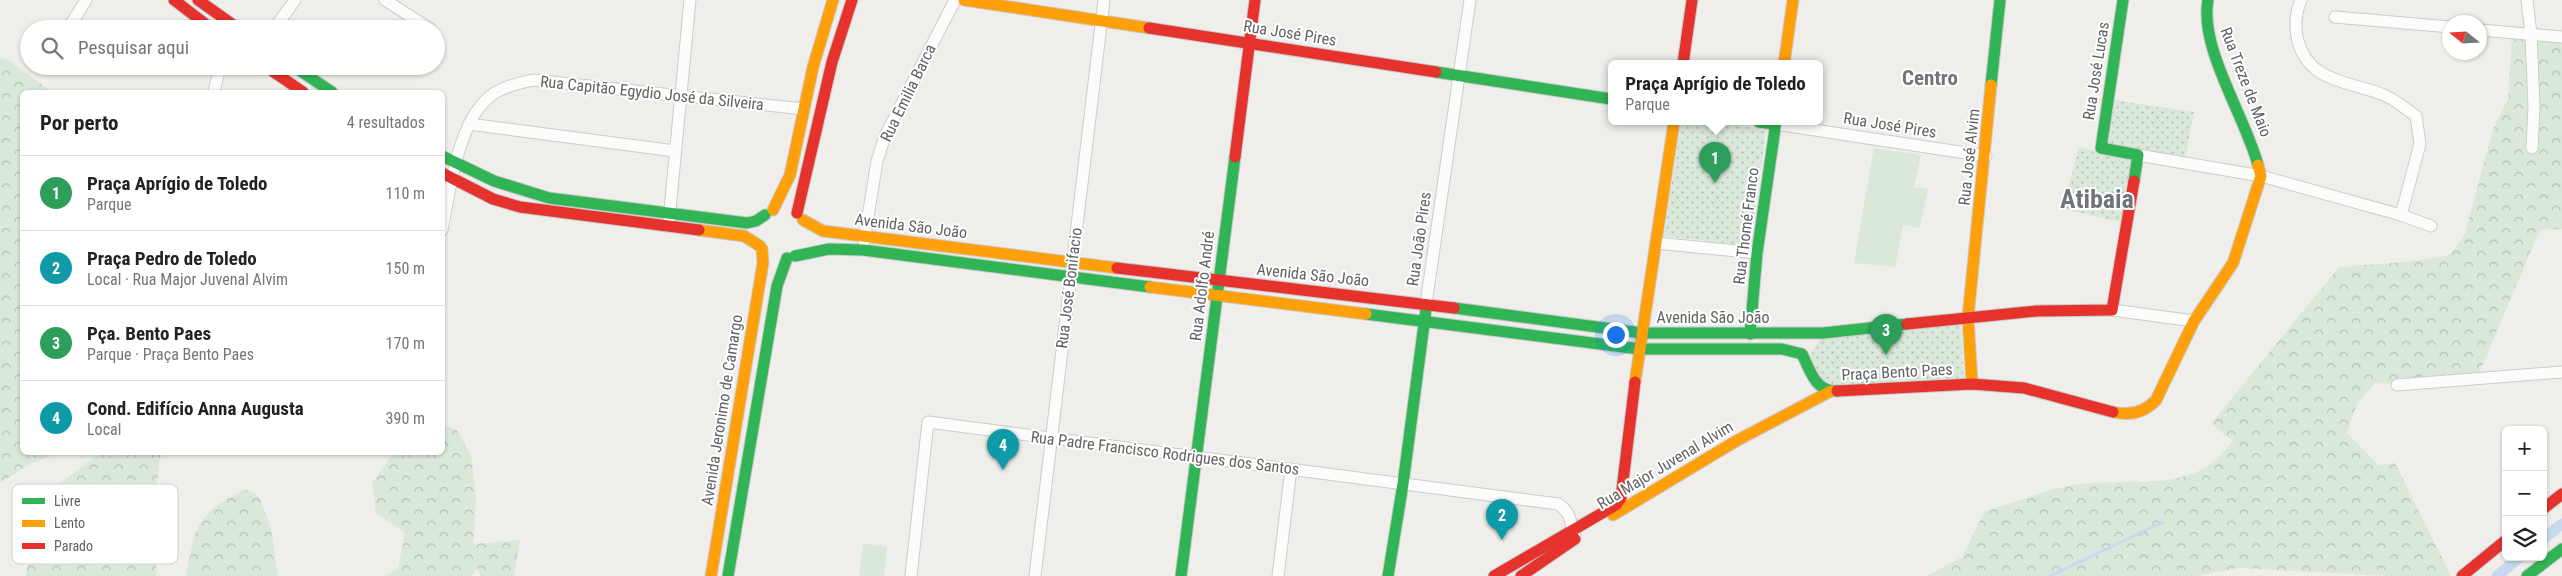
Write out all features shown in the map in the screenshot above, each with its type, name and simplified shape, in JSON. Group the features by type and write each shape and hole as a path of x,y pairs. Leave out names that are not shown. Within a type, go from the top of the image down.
{"main road":[{"path":"174,0 200,20"},
{"path":"761,247 758,230 784,192 820,39 833,0"},
{"path":"728,576 777,286 791,257 806,240 800,217 832,62 852,0"},
{"name":"Rua José Pires","path":"964,0 1608,99"},
{"name":"Rua Adolfo André","path":"1181,576 1255,0"},
{"path":"1684,60 1692,0"},
{"path":"1785,60 1793,0"},
{"name":"Rua José Alvim","path":"1968,317 1986,156 2000,0"},
{"name":"Rua José Lucas","path":"2123,0 2101,148 2138,155"},
{"name":"Rua Treze de Maio","path":"2208,0 2205,17 2217,61 2251,139 2261,176"},
{"path":"194,15 200,1 225,20"},
{"path":"277,75 299,90"},
{"path":"292,86 295,75"},
{"path":"306,75 329,90"},
{"path":"1642,496 1629,493 1623,479 1639,349 1674,125"},
{"name":"Rua Thomé Franco","path":"1750,334 1757,253 1776,125"},
{"path":"1806,361 1823,333 2037,311 2112,310 2138,155"},
{"path":"445,158 521,191 549,198 747,223 756,221 769,213 790,210 800,217"},
{"path":"447,176 493,199 520,207 744,236 773,257 791,257"},
{"path":"1972,384 2024,388 2121,414 2143,411 2156,400 2194,321 2233,263 2261,176"},
{"path":"600,217 602,204"},
{"name":"Avenida São João","path":"800,217 812,227 823,231 865,237 1219,281 1426,304 1642,333 1823,333"},
{"path":"907,255 909,242"},
{"name":"Avenida Jeronimo de Camargo","path":"711,576 763,263 761,247"},
{"name":"Avenida São João","path":"791,257 812,250 831,248 863,250 1488,328 1639,349 1782,349 1802,354 1806,361"},
{"path":"1299,304 1300,290"},
{"name":"Rua João Pires","path":"1388,576 1403,484 1426,304"},
{"path":"1488,328 1490,313"},
{"name":"Praça Bento Paes","path":"1806,361 1812,378 1819,386 1832,391 1972,384 1968,317"},
{"name":"Rua Major Juvenal Alvim","path":"1494,576 1574,534 1744,437 1832,391"},
{"name":"Rua Major Juvenal Alvim","path":"1521,576 1574,534 1619,502 1623,479"},
{"path":"2547,506 2562,494"},
{"path":"2462,576 2502,543"},
{"path":"2527,576 2562,549"}],"street":[{"path":"74,20 86,0"},
{"path":"281,20 295,0"},
{"path":"385,0 416,20"},
{"path":"668,225 690,0"},
{"name":"Rua Emilia Barca","path":"863,250 877,161 885,136 955,0"},
{"name":"Rua José Bonifacio","path":"1034,576 1104,0"},
{"name":"Rua João Pires","path":"1426,304 1470,0"},
{"path":"2301,0 2296,13 2296,33 2301,51 2310,66 2322,75 2385,96 2416,116 2420,144 2401,215"},
{"path":"2527,0 2531,34 2534,107 2532,148"},
{"path":"2335,17 2442,26"},
{"path":"2487,31 2562,36"},
{"path":"214,90 218,75"},
{"name":"Rua Capitão Egydio José da Silveira","path":"445,198 447,176 456,163 469,124 487,99 507,86 533,80 804,109"},
{"path":"469,124 675,151"},
{"name":"Rua José Pires","path":"1789,125 1986,156"},
{"path":"2138,155 2261,176 2401,215 2431,226"},
{"path":"1656,243 1757,253"},
{"path":"2112,310 2194,321"},
{"path":"2397,385 2562,372"},
{"name":"Rua Padre Francisco Rodrigues dos Santos","path":"911,576 928,422 1558,504 1566,508 1574,534"},
{"path":"1278,576 1291,469"}],"green space":[{"path":"2512,38 2562,40 2562,229 2542,230 2537,237 2477,378 2397,384 2375,383 2357,404 2347,433 2378,465 2395,463 2451,576 2386,576 2238,568 2196,576 1927,576 1962,557 1984,512 2036,494 2068,486 2085,483 2162,480 2197,472 2212,463 2233,441 2211,424 2339,267 2404,262 2450,255 2465,234 2493,129 2508,99"},
{"path":"0,58 9,60 20,68 20,75 29,75 48,90 20,90 20,455 53,455 28,465 0,483"},
{"path":"2113,100 2194,112 2185,159 2108,146"},
{"path":"1681,125 1732,125 1766,130 1751,246 1664,236"},
{"path":"2079,147 2132,159 2121,222 2063,209"},
{"path":"1874,148 1921,155 1914,187 1928,189 1920,228 1903,225 1895,267 1854,263"},
{"path":"1961,325 1964,381 1825,388 1808,359 1822,335"},
{"path":"445,425 457,430 471,456 476,498 473,544 520,540 514,576 480,576 478,568 472,576 384,576 398,569 405,533 376,513 372,483 393,455 445,455"},
{"path":"97,455 161,455 157,484 59,484"},
{"path":"245,489 259,496 271,529 278,576 186,576 196,532 201,522 217,506"},
{"path":"863,543 887,547 884,576 859,576"},
{"path":"27,564 156,564 156,576 26,576"}],"waterway":[{"path":"2050,576 2163,522"},
{"path":"2547,536 2562,524"},
{"path":"2497,576 2515,561"}],"traffic: fast":[{"path":"1991,85 2000,0"},
{"path":"2123,0 2101,148 2138,155 2134,181"},
{"path":"2208,0 2207,19 2216,60 2258,165"},
{"path":"1436,72 1608,99"},
{"path":"306,75 329,90"},
{"path":"1750,334 1757,253 1776,125"},
{"path":"445,157 494,181 549,198 747,223 756,221 765,215"},
{"path":"1181,576 1235,157"},
{"path":"795,256 829,249 863,250 1150,287"},
{"path":"728,576 777,286 787,258"},
{"path":"1454,308 1642,333 1823,333 1907,324"},
{"path":"1388,576 1403,484 1426,309"},
{"path":"1366,314 1639,349 1782,349 1802,354 1818,384 1823,388 1837,391"},
{"path":"2527,576 2562,549"}],"traffic: slow":[{"path":"773,210 790,175 813,67 833,0"},
{"path":"964,0 1149,28"},
{"path":"1785,60 1793,0"},
{"path":"1972,384 1968,317 1991,85"},
{"path":"1635,382 1674,125"},
{"path":"2113,412 2125,414 2142,411 2156,400 2194,321 2233,263 2261,176 2258,165"},
{"path":"803,220 823,231 1117,268"},
{"path":"699,230 744,236 760,246"},
{"path":"711,576 763,263 762,249"},
{"path":"1150,287 1366,314"},
{"path":"1613,515 1736,441 1831,391"}],"traffic: jam":[{"path":"174,0 200,20"},
{"path":"198,0 226,20"},
{"path":"797,213 832,62 852,0"},
{"path":"1235,157 1255,0"},
{"path":"1684,60 1692,0"},
{"path":"1149,28 1436,72"},
{"path":"278,75 300,90"},
{"path":"445,175 493,199 520,207 699,230"},
{"path":"1907,324 2037,311 2112,310 2134,181"},
{"path":"1117,268 1454,308"},
{"path":"1494,576 1616,505 1621,498 1635,382"},
{"path":"1837,391 1972,384 2024,388 2113,412"},
{"path":"2547,506 2562,494"},
{"path":"1521,576 1575,539"},
{"path":"2462,576 2502,543"}],"place":[{"name":"Praça Aprígio de Toledo","path":"1715,183"},
{"name":"Pça. Bento Paes","path":"1886,355"},
{"name":"Cond. Edifício Anna Augusta","path":"1003,470"},
{"name":"Praça Pedro de Toledo","path":"1502,540"}],"district":[{"name":"Centro","path":"1930,78"},
{"name":"Atibaia","path":"2097,199"}]}
